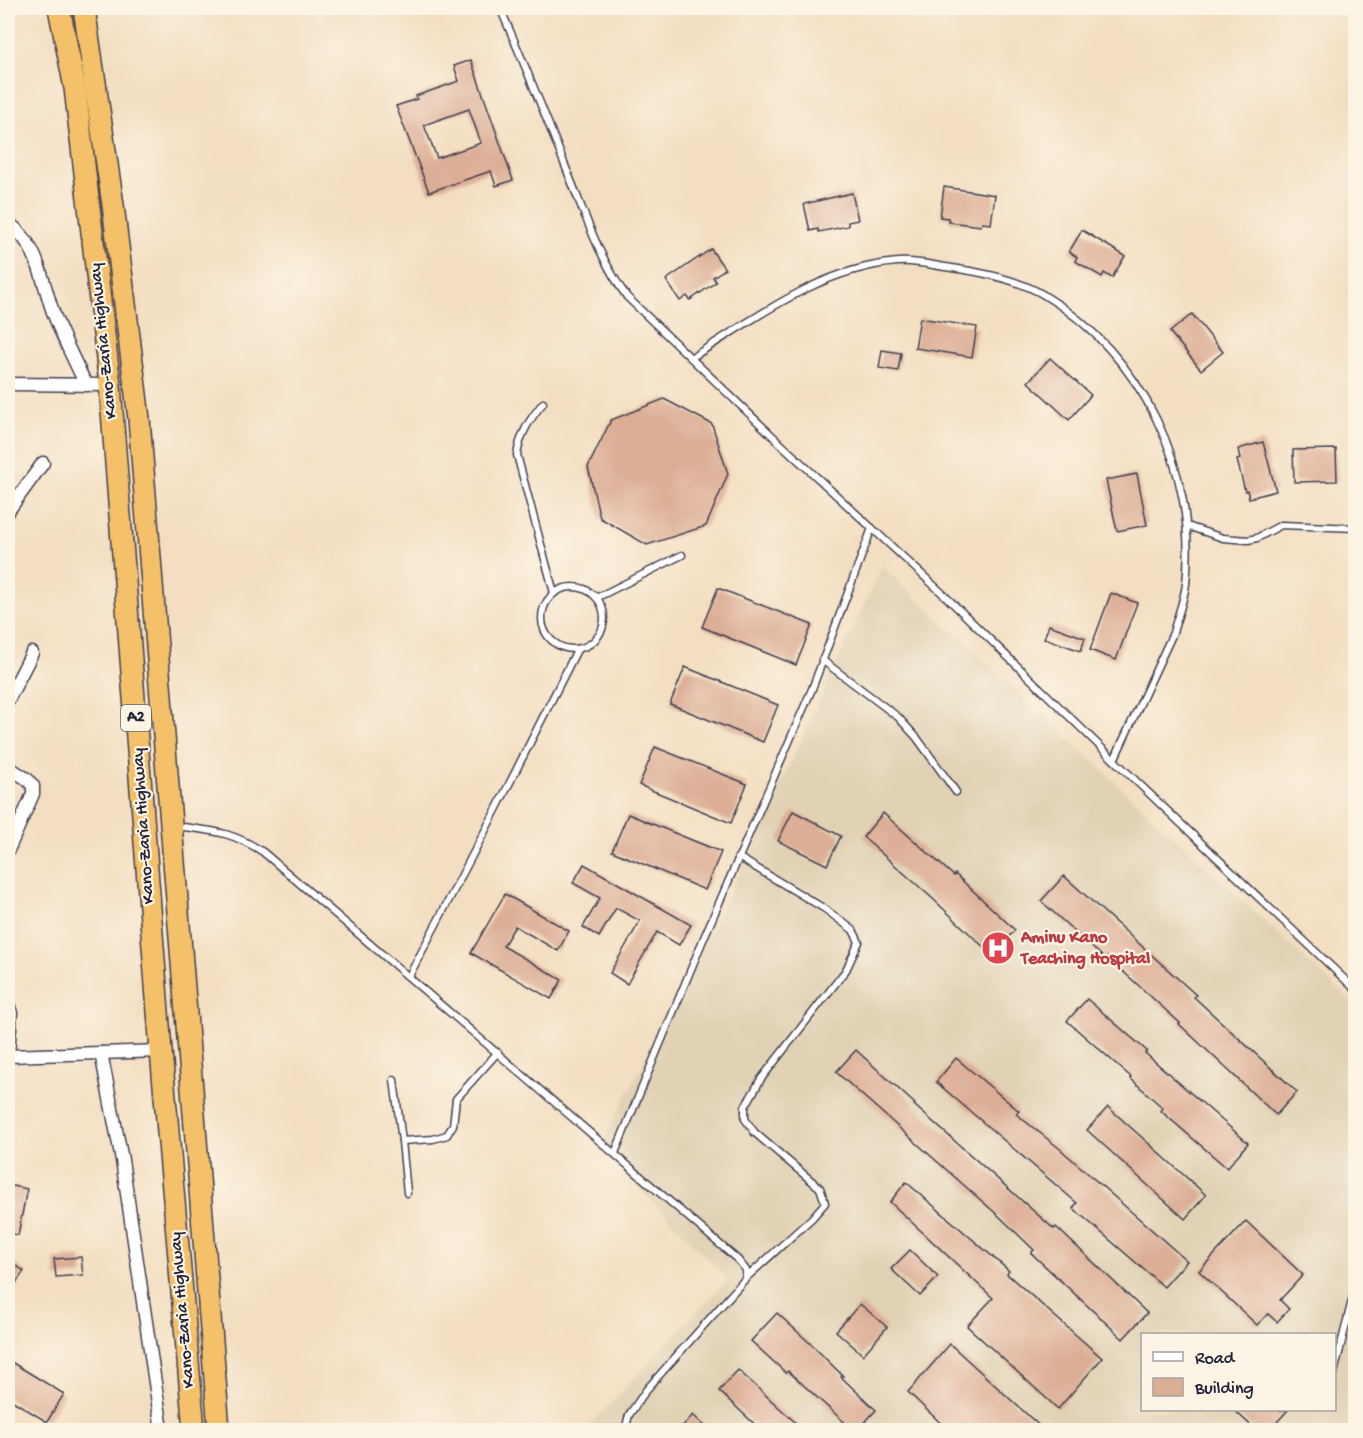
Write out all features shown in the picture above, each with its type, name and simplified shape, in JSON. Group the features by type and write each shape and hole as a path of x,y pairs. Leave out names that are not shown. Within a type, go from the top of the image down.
{"highway":[{"name":"Kano-Zaria Highway","path":"59,8 75,88 110,385 161,1051 194,1431"},
{"name":"Kano-Zaria Highway","path":"84,8 113,206 139,418 219,1431"}],"street":[{"path":"8,223 25,238 39,264 53,313 86,385"},
{"path":"8,384 110,385"},
{"path":"8,512 43,463"},
{"path":"8,700 32,653"},
{"path":"8,767 27,779 33,786 33,794 8,850"},
{"path":"8,1004 11,1013 8,1056 161,1051"},
{"path":"101,1053 122,1160 162,1431"}],"lane":[{"path":"500,8 597,244 615,281 627,297 941,592 1356,990"},
{"path":"691,358 795,293 857,268 901,261 965,270 1005,280 1042,294 1105,342 1142,390 1161,428 1179,479 1187,526 1186,585 1176,621 1114,760"},
{"path":"543,403 529,420 519,440 517,455 554,593"},
{"path":"1187,526 1223,538 1248,540 1257,538 1281,525 1356,528"},
{"path":"615,1153 822,660 872,528"},
{"path":"598,597 682,555"},
{"path":"569,586 586,589 598,597 605,614 603,631 593,644 577,650 561,648 548,638 541,622 543,606 554,593 569,586"},
{"path":"409,976 492,819 577,650"},
{"path":"822,660 898,717 917,738 956,792"},
{"path":"171,825 224,832 247,841 286,871 738,1260 746,1270 746,1278"},
{"path":"625,1431 629,1415 647,1389 746,1278 812,1218 825,1203 820,1188 755,1133 745,1119 745,1107 761,1079 846,970 860,942 853,930 825,909 738,857"},
{"path":"402,1141 433,1139 447,1134 453,1125 456,1099 498,1052"},
{"path":"394,1080 407,1193"},
{"path":"1336,1369 1356,1284"}],"shaded area":[{"name":"Aminu Kano Teaching Hospital","path":"882,566 1355,1005 1355,1430 585,1430 728,1279 600,1148 730,892"}],"building":[{"path":"471,60 513,180 496,186 491,171 429,192 396,106 417,99 416,96 459,81 454,66","holes":["469,109 481,143 437,158 424,125"]},
{"path":"944,187 995,195 991,224 982,223 981,226 949,222 948,218 940,217"},
{"path":"852,193 858,220 848,222 848,226 819,232 818,229 810,231 804,204"},
{"path":"1082,230 1125,256 1112,278 1104,273 1102,277 1075,261 1077,257 1069,252"},
{"path":"711,249 725,269 713,277 716,282 690,300 687,296 680,301 666,280"},
{"path":"1192,314 1223,352 1201,370 1170,332"},
{"path":"920,318 977,327 972,357 915,348"},
{"path":"882,350 901,353 898,371 879,368"},
{"path":"1050,358 1091,395 1069,420 1028,382"},
{"path":"664,399 712,424 728,474 706,526 647,545 600,518 588,467 611,420"},
{"path":"1263,442 1276,491 1249,498 1237,460 1240,459 1238,449"},
{"path":"1336,449 1337,481 1294,482 1293,450"},
{"path":"1137,474 1147,525 1117,531 1106,480"},
{"path":"718,588 812,625 796,665 702,627"},
{"path":"1111,593 1137,603 1116,660 1090,650"},
{"path":"1049,625 1085,638 1081,651 1044,638"},
{"path":"685,667 778,705 763,742 670,704"},
{"path":"655,747 747,784 731,823 639,785"},
{"path":"793,811 841,836 827,865 778,841"},
{"path":"883,813 954,876 955,874 1015,930 992,955 863,837"},
{"path":"628,814 721,852 705,890 612,851"},
{"path":"584,864 691,925 679,945 657,932 627,984 610,973 640,921 616,908 599,937 583,927 600,898 573,883"},
{"path":"1064,876 1196,995 1194,997 1297,1092 1276,1115 1180,1023 1041,901"},
{"path":"505,894 569,931 558,951 515,926 503,946 562,980 551,999 471,953"},
{"path":"1087,999 1248,1143 1227,1168 1161,1111 1163,1108 1131,1077 1067,1021"},
{"path":"856,1050 914,1105 1054,1229 1056,1227 1147,1313 1123,1339 1031,1253 1034,1250 1001,1218 836,1072"},
{"path":"956,1058 1019,1111 1016,1114 1059,1148 1187,1261 1164,1287 1073,1208 1077,1203 936,1082"},
{"path":"1108,1107 1206,1195 1185,1219 1087,1130"},
{"path":"906,1182 1009,1271 1007,1274 1102,1358 1058,1409 967,1326 993,1298 890,1202"},
{"path":"8,1185 27,1189 18,1235 8,1233"},
{"path":"1246,1221 1303,1275 1280,1300 1289,1309 1277,1322 1268,1314 1257,1325 1199,1271"},
{"path":"910,1250 938,1277 920,1296 891,1269"},
{"path":"81,1257 83,1275 56,1277 54,1259"},
{"path":"8,1260 24,1271 8,1295"},
{"path":"860,1304 887,1327 863,1355 836,1331"},
{"path":"777,1313 876,1410 857,1431 854,1431 751,1341"},
{"path":"950,1344 1045,1431 949,1431 908,1392"},
{"path":"8,1360 64,1394 47,1422 8,1398"},
{"path":"738,1370 795,1422 793,1424 800,1431 762,1431 719,1391"},
{"path":"1235,1411 1287,1411 1269,1431 1257,1431"},
{"path":"693,1415 710,1431 678,1431"}],"place":[{"name":"Aminu Kano Teaching Hospital","path":"998,948"}]}
